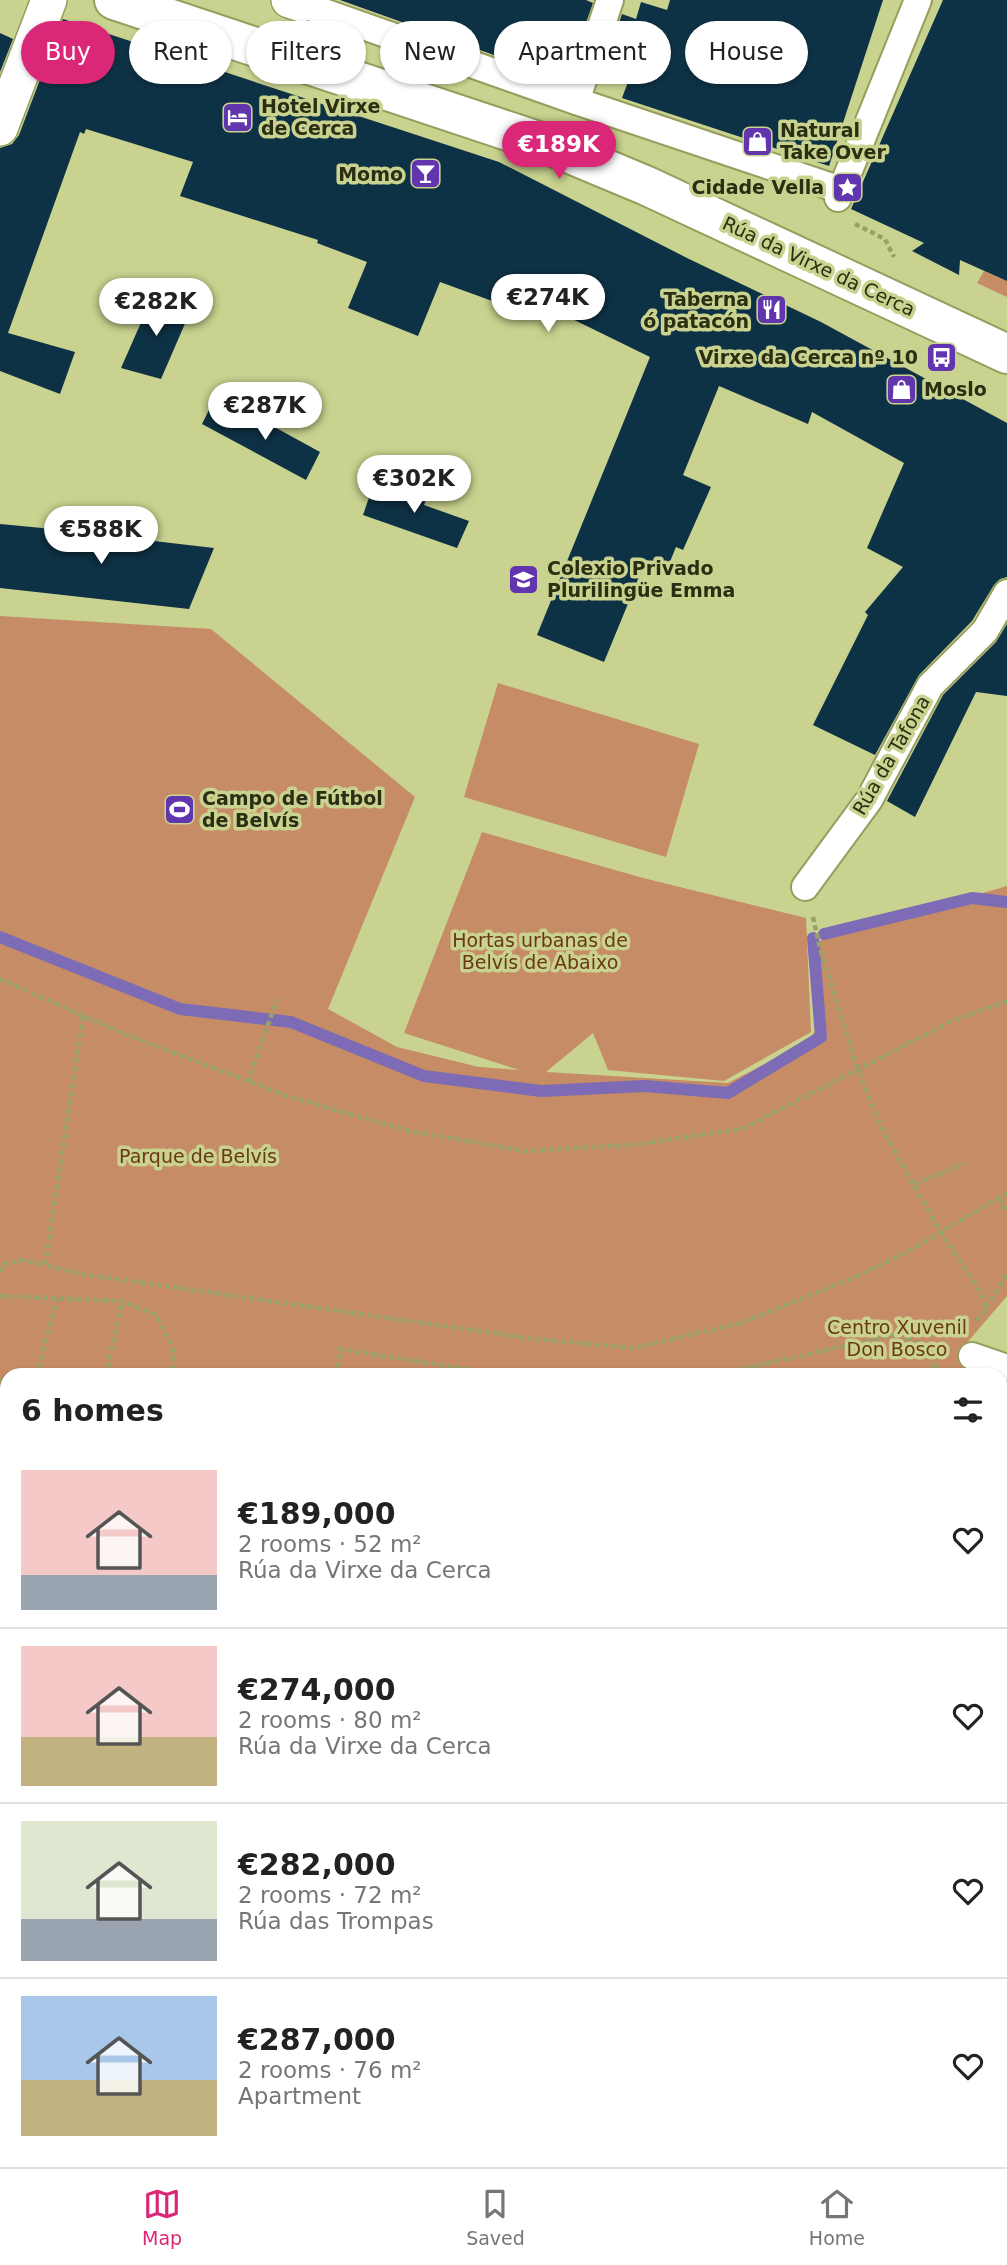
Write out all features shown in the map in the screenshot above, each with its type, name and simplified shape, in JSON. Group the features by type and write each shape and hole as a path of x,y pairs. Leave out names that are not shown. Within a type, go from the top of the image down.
{"street":[{"path":"0,128 49,0"},
{"name":"Rúa da Virxe da Cerca","path":"114,0 544,143 647,186 1007,354"},
{"path":"576,102 610,0"},
{"path":"298,1 839,194 918,0"},
{"name":"Rúa da Tafona","path":"804,887 869,800 930,686 985,631 1007,593"},
{"path":"970,1343 1007,1368"}],"path":[{"path":"885,239 894,258"},
{"path":"816,926 820,949 858,1070 881,1126 941,1233 982,1294 986,1309"},
{"path":"0,979 83,1016 287,1097 409,1131 525,1151 632,1144 742,1129 954,1020 1007,1001"},
{"path":"248,1082 276,999"},
{"path":"45,1265 83,1016"},
{"path":"915,1184 963,1164"},
{"path":"0,1272 4,1264 21,1260 81,1274 424,1324 535,1339 633,1348 741,1323 855,1277 907,1252 1007,1193"},
{"path":"999,1198 1007,1212"},
{"path":"970,1343 986,1309 1007,1275"},
{"path":"0,1296 122,1301 156,1315 172,1346 174,1368"},
{"path":"39,1368 57,1298"},
{"path":"108,1368 122,1301"},
{"path":"744,1368 899,1334 934,1351 935,1368"},
{"path":"338,1368 340,1349 460,1368"}],"green space":[{"path":"984,271 1007,281 1007,297 977,283"},
{"name":"Parque de Belvís","path":"0,616 211,629 415,797 328,1009 397,1047 479,1067 519,1070 404,1033 482,832 643,878 806,918 811,1032 724,1081 608,1070 593,1033 546,1072 728,1083 808,1042 817,1028 812,943 1007,886 1007,1296 965,1345 971,1366 968,1368 0,1368"},
{"path":"498,683 699,744 666,857 464,797"}],"building":[{"path":"340,0 586,0 593,3 587,21 494,21 494,55 480,50 480,21 399,21"},
{"path":"670,0 883,0 829,166 622,98 627,84 671,84 671,21 620,21 622,14 636,19 641,2 667,10"},
{"path":"943,0 1007,0 1007,281 960,260 959,275 912,251 924,243 851,209"},
{"path":"0,33 13,39 0,72"},
{"path":"115,36 129,41 129,84 232,84 232,74 246,79 246,84 261,84 499,162 689,259 821,322 1007,423 1007,577 994,585 972,621 919,675 875,755 813,725 868,615 865,612 903,567 867,548 904,463 812,412 808,424 719,386 683,475 711,487 683,550 676,547 667,569 646,560 604,662 537,635 650,357 501,284 495,302 440,282 418,336 348,308 367,262 317,243 318,240 180,196 193,162 86,129 84,134 80,132 8,333 75,352 60,394 0,371 0,148 12,144 19,135 38,84 115,84"},
{"path":"154,293 190,312 161,379 121,368"},
{"path":"211,406 270,429 269,424 320,452 306,480 202,424"},
{"path":"374,483 427,497 424,505 469,521 457,548 363,515"},
{"path":"0,524 214,548 189,609 0,588"},
{"path":"1007,624 1007,696 976,692 915,817 887,801 943,695 996,642"}],"waterway":[{"path":"824,934 972,898 1007,902"},
{"path":"0,937 180,1009 291,1022 424,1076 541,1091 645,1086 728,1093 821,1037 813,938"}],"place":[{"name":"Hotel Virxe de Cerca","path":"238,117"},
{"name":"Natural Take Over","path":"757,141"},
{"name":"Momo","path":"426,174"},
{"name":"Cidade Vella","path":"847,187"},
{"name":"Taberna ó patacón","path":"772,310"},
{"name":"Virxe da Cerca nº 10","path":"941,357"},
{"name":"Moslo","path":"901,389"},
{"name":"Colexio Privado Plurilingüe Emma","path":"524,579"},
{"name":"Campo de Fútbol de Belvís","path":"179,809"}],"park label":[{"name":"Hortas urbanas de Belvís de Abaixo","path":"540,951"},
{"name":"Centro Xuvenil Don Bosco","path":"897,1338"}]}
